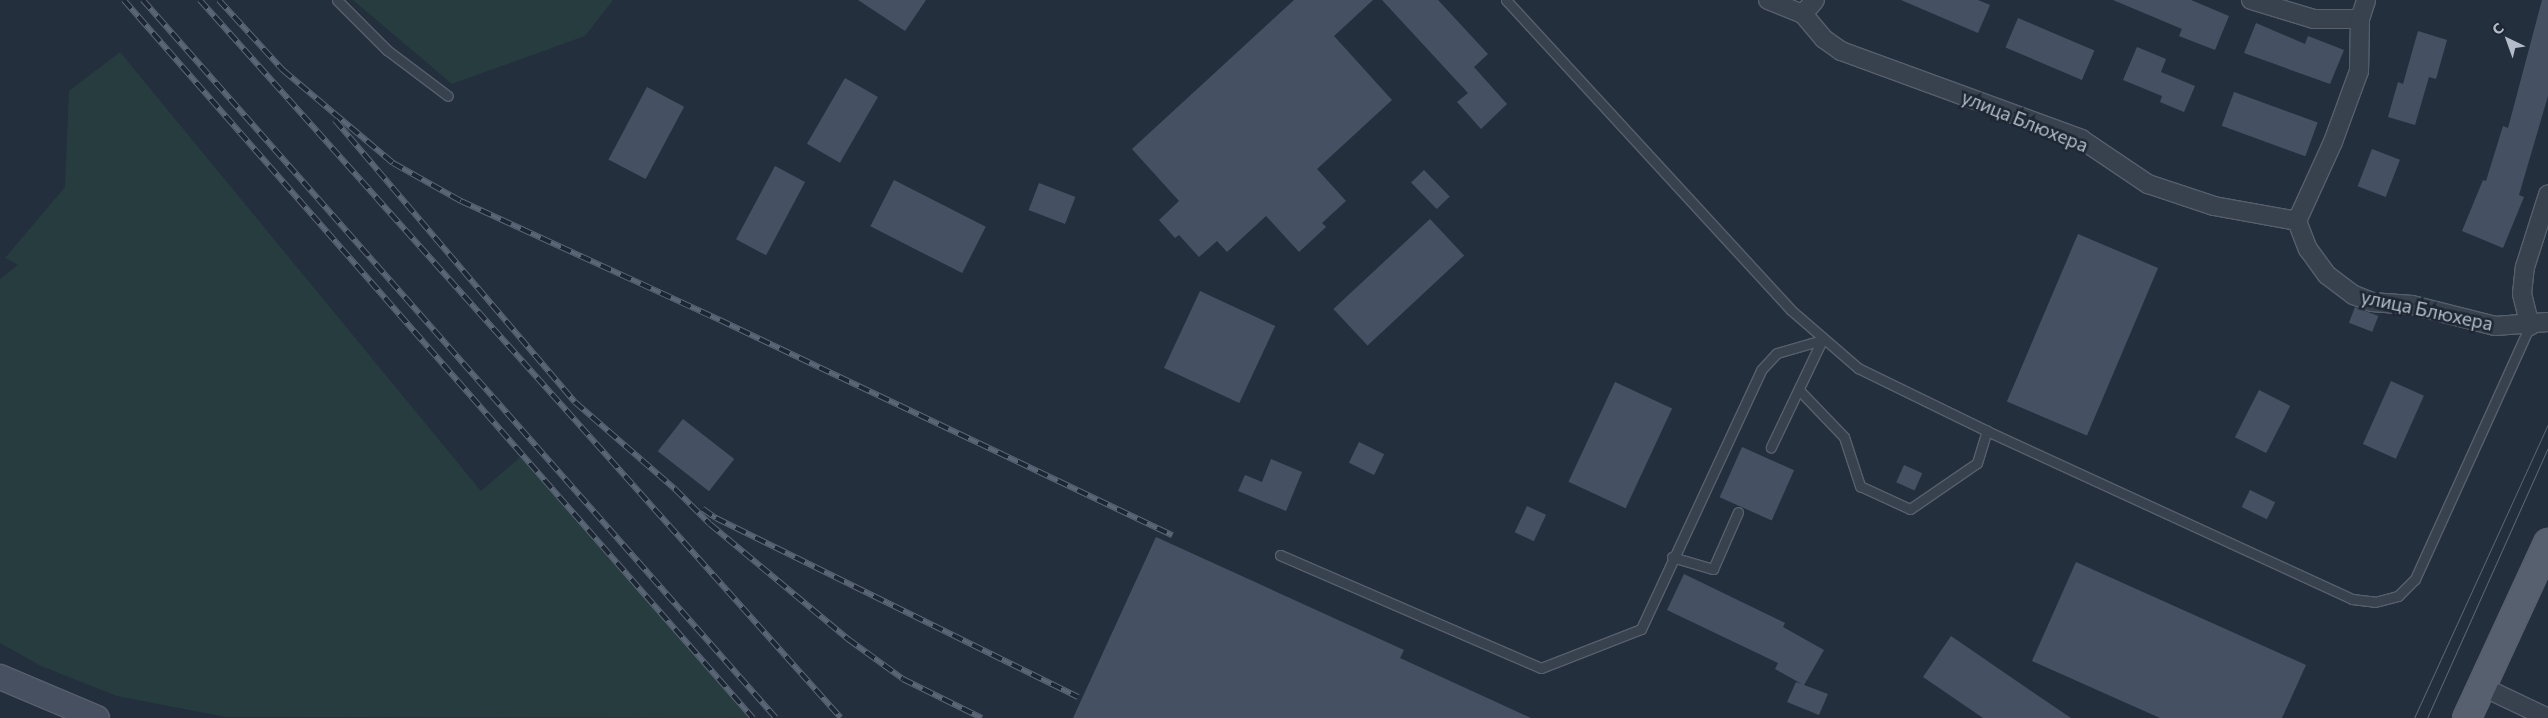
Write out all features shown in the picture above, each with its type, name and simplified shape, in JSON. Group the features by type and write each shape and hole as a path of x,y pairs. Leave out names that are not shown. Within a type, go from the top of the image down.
{"main road":[{"path":"2466,718 2548,543"},
{"path":"0,677 97,718"}],"street":[{"path":"1768,0 1804,14 1815,0"},
{"path":"2251,0 2314,19 2360,19"},
{"path":"2297,220 2333,142 2359,71 2360,19 2366,0"},
{"name":"улица Блюхера","path":"1804,14 1824,39 1841,51 2081,139 2148,184 2214,206 2297,220 2308,250 2327,275 2354,295 2372,302 2412,305 2495,326 2530,326 2548,322"},
{"path":"2530,326 2522,294 2525,267 2548,195"},
{"path":"2482,686 2548,718"}],"lane":[{"path":"337,0 387,50 448,96"},
{"path":"1506,0 1790,310 1822,340 1858,368 1987,431 2352,599 2376,602 2398,596 2415,579 2530,326"},
{"path":"1771,447 1822,340"},
{"path":"1280,555 1541,668 1641,629 1672,557 1762,370 1777,353 1822,340"},
{"path":"1798,390 1844,437 1860,486 1910,509 1977,463 1987,431"},
{"path":"1672,557 1712,569 1738,512"}],"green space":[{"path":"353,0 613,0 585,36 452,84"},
{"path":"120,52 481,491 525,453 755,718 226,717 117,696 41,666 0,643 0,279 18,265 5,258 65,187 69,91"}],"building":[{"path":"858,0 926,0 905,31"},
{"path":"1294,0 1373,0 1334,36 1392,100 1317,169 1346,201 1322,223 1326,227 1299,252 1266,216 1227,252 1217,241 1199,257 1179,235 1175,238 1159,220 1179,201 1132,149"},
{"path":"1382,0 1438,0 1488,54 1474,67 1507,104 1481,129 1457,102 1468,93"},
{"path":"1901,0 1978,0 1990,5 1978,33"},
{"path":"2113,0 2191,0 2229,16 2215,50 2179,36 2182,29"},
{"path":"2542,0 2548,0 2548,96 2519,195 2524,197 2503,248 2462,231 2483,180 2486,181 2503,126 2508,128"},
{"path":"2018,18 2094,50 2082,80 2005,47"},
{"path":"2256,23 2305,44 2308,36 2344,50 2330,84 2244,53"},
{"path":"2418,31 2447,40 2436,79 2429,77 2415,125 2388,117 2398,82 2403,84"},
{"path":"2137,47 2166,59 2161,72 2195,86 2184,112 2160,102 2162,96 2123,80"},
{"path":"845,78 878,97 840,163 807,144"},
{"path":"647,87 684,107 646,179 609,159"},
{"path":"2234,92 2318,122 2305,156 2222,126"},
{"path":"2372,149 2400,160 2386,197 2358,186"},
{"path":"775,166 805,182 766,255 736,239"},
{"path":"1424,170 1450,197 1437,209 1411,183"},
{"path":"894,180 986,227 962,273 870,226"},
{"path":"1039,183 1075,197 1065,224 1029,210"},
{"path":"1430,219 1464,256 1368,346 1333,309"},
{"path":"2078,234 2158,268 2087,436 2007,402"},
{"path":"1200,291 1275,326 1239,403 1164,368"},
{"path":"2355,307 2378,316 2372,332 2349,323"},
{"path":"2391,381 2424,396 2396,459 2363,444"},
{"path":"1615,382 1672,409 1626,508 1569,482"},
{"path":"2259,390 2290,406 2266,453 2235,437"},
{"path":"683,419 734,459 709,491 658,451"},
{"path":"1359,442 1384,454 1374,475 1349,463"},
{"path":"1742,447 1794,470 1772,520 1720,497"},
{"path":"1271,459 1302,472 1286,511 1238,491 1245,475 1262,482"},
{"path":"1904,465 1922,473 1915,490 1896,482"},
{"path":"2250,490 2275,502 2267,519 2242,507"},
{"path":"1527,506 1546,515 1534,541 1515,532"},
{"path":"1156,537 1404,650 1400,658 1531,718 1073,718"},
{"path":"2076,562 2306,665 2282,718 2160,718 2032,661"},
{"path":"1684,574 1785,623 1783,627 1824,650 1804,685 1828,694 1819,715 1787,702 1796,682 1802,684 1775,669 1778,663 1667,610"},
{"path":"1951,636 2071,718 1983,718 1923,677"}],"tram line":[{"path":"2414,718 2548,424"},
{"path":"2427,718 2548,448"}],"railway":[{"path":"124,0 753,718"},
{"path":"143,0 776,718"},
{"path":"200,0 841,718"},
{"path":"219,0 283,70 393,163 461,201 720,320 1172,535"},
{"path":"335,120 575,402 675,489 710,524 848,639 903,679 982,718"},
{"path":"703,509 716,518 1078,697"}]}
